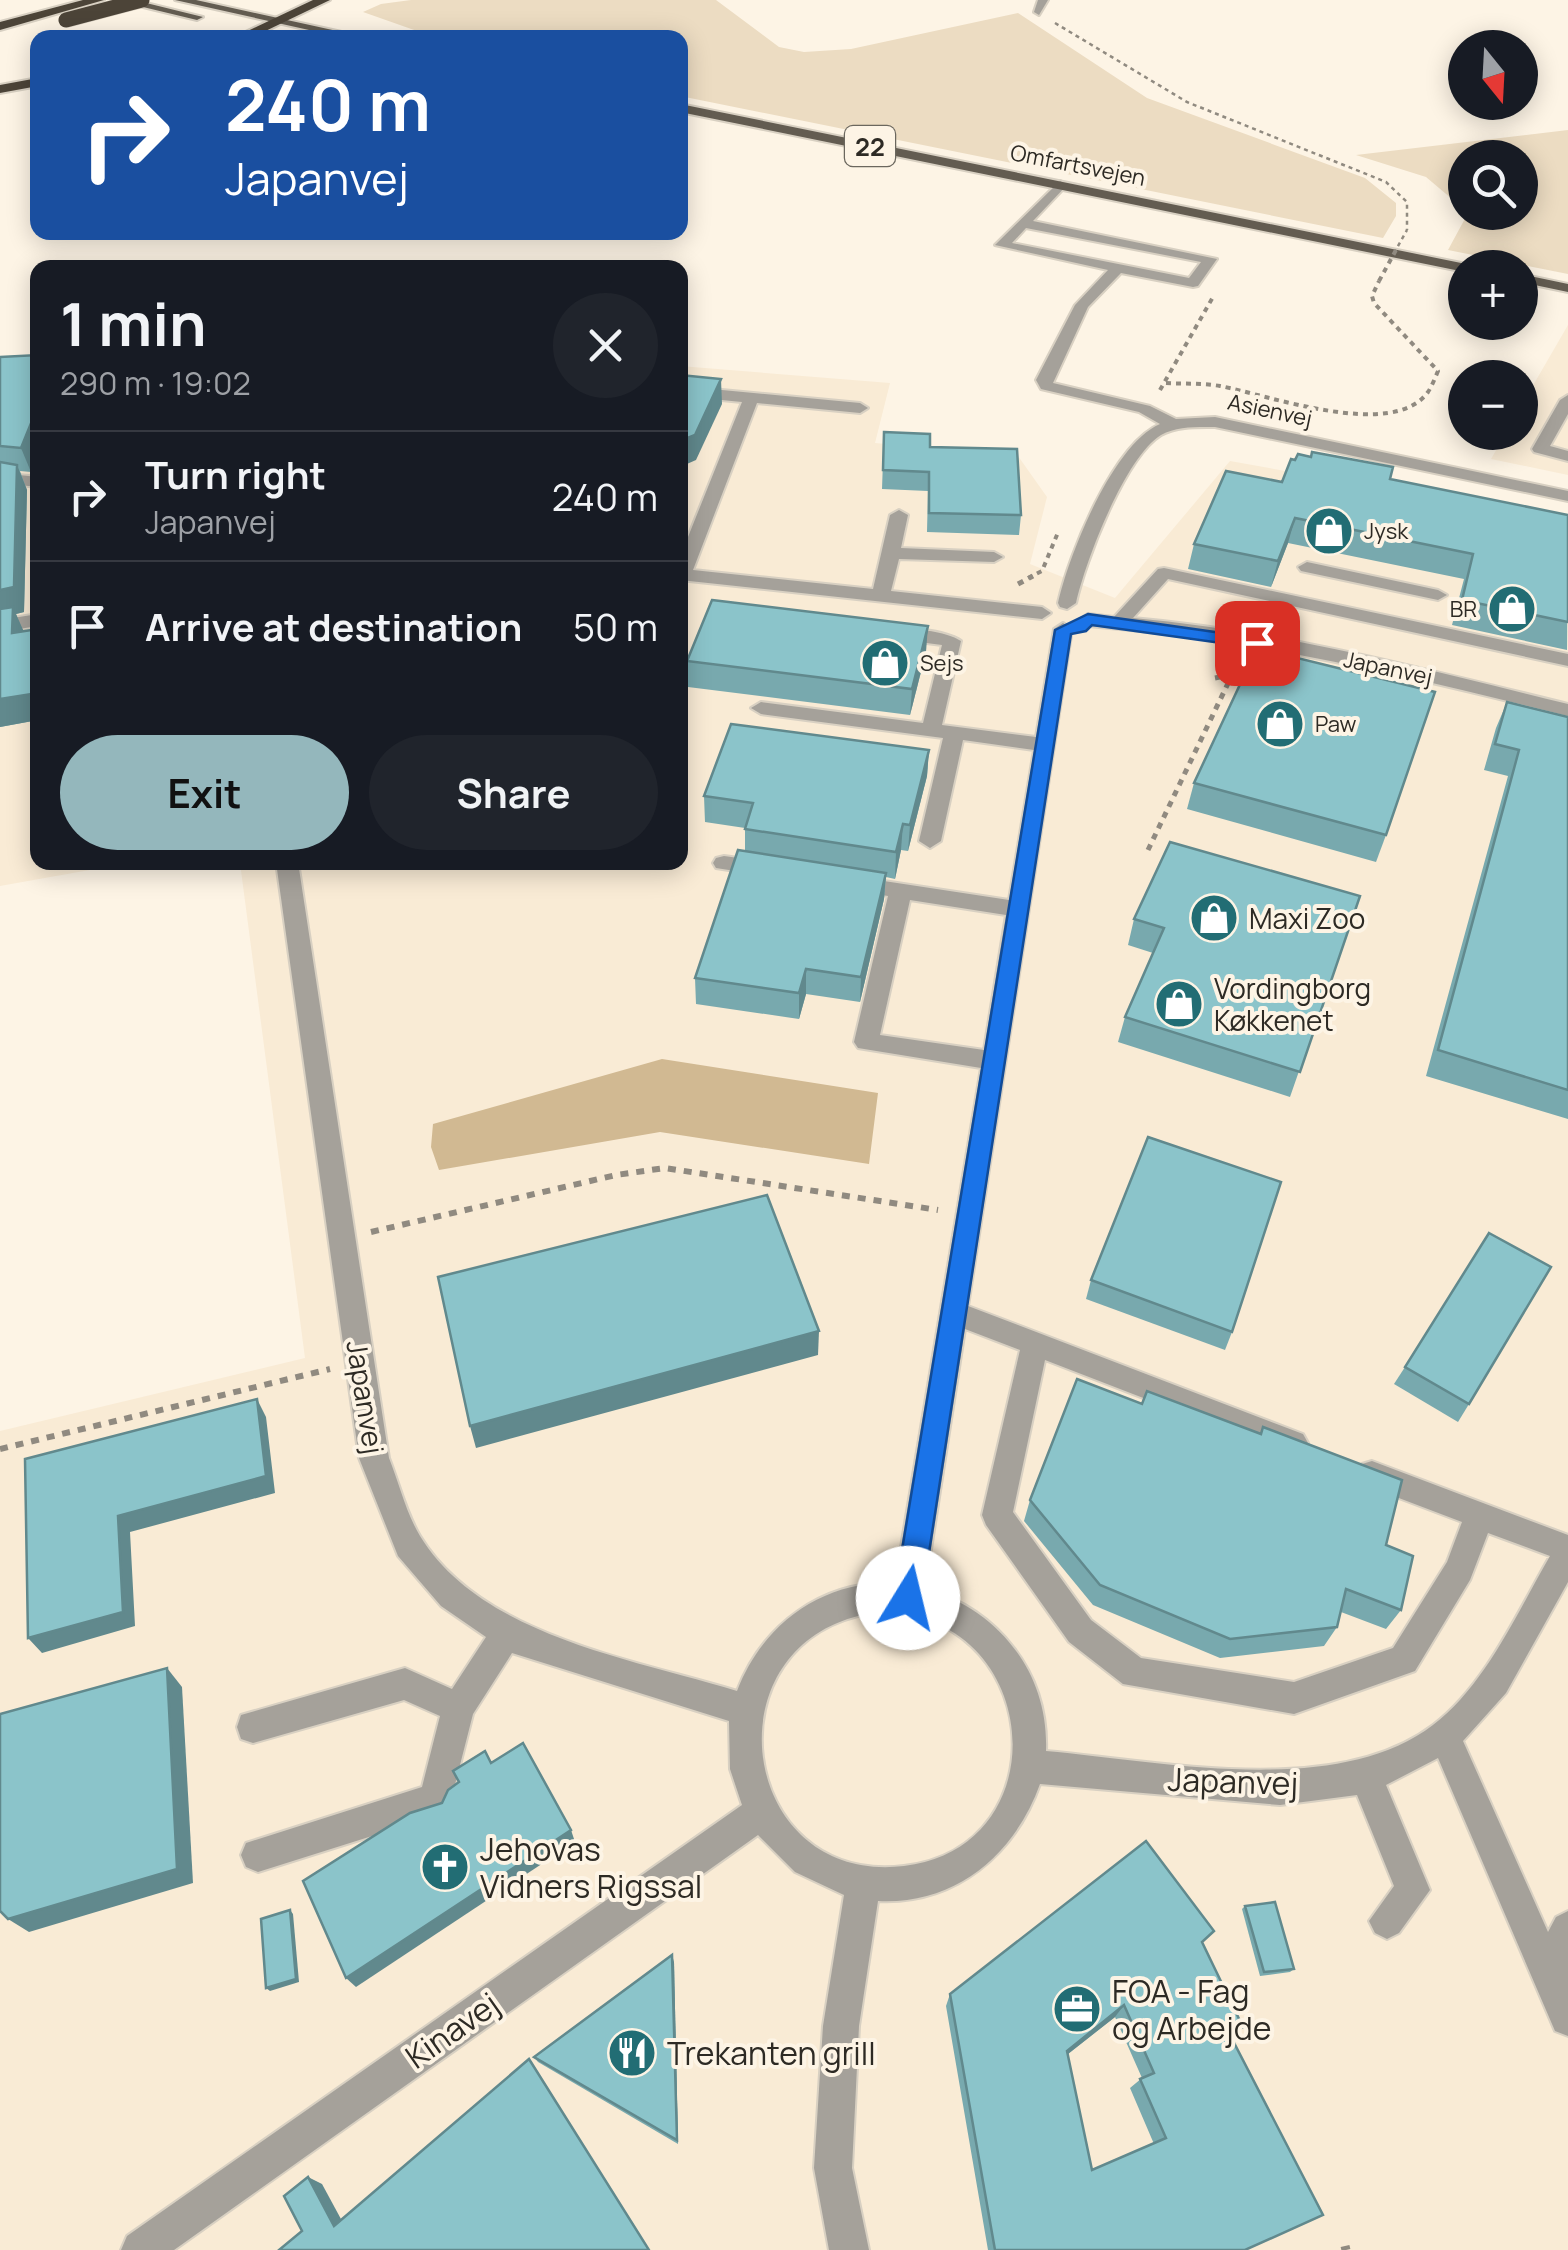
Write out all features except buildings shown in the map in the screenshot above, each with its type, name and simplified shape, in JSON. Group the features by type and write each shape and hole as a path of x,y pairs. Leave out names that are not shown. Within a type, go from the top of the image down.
{"highway":[{"path":"0,26 98,0"},
{"path":"259,30 324,0"},
{"path":"0,38 145,3"},
{"path":"0,88 30,83"}],"main road":[{"path":"119,0 240,20 281,19"},
{"path":"180,0 329,30"},
{"path":"145,3 259,30"},
{"name":"Omfartsvejen","path":"688,110 1448,264"},
{"path":"1538,282 1568,288"}],"street":[{"path":"1022,223 1210,259 1193,283 1002,245 1022,223 1060,185"},
{"path":"1118,268 1082,304 1044,380 1047,386 1144,410 1175,424"},
{"path":"688,392 860,408"},
{"path":"688,539 750,398"},
{"path":"1568,400 1540,449 1568,456"},
{"name":"Asienvej","path":"1175,424 1216,422 1568,496"},
{"path":"1067,603 1075,560 1091,522 1146,438 1175,424"},
{"path":"0,478 30,481"},
{"path":"881,594 898,515"},
{"path":"891,552 994,558"},
{"path":"1307,567 1438,595"},
{"path":"1119,622 1164,573 1366,639 1568,660"},
{"path":"688,575 1042,613"},
{"path":"1366,639 1383,583"},
{"path":"906,596 891,634 952,641 932,730"},
{"path":"1067,603 1083,609 1088,620 1080,628 1063,630 1047,624 1042,613 1050,605 1067,603"},
{"name":"Japanvej","path":"1088,620 1257,643 1366,639 1567,704"},
{"path":"0,626 30,621"},
{"path":"908,1598 1063,630"},
{"path":"761,708 1046,745"},
{"path":"930,841 954,734"},
{"path":"724,862 783,872"},
{"name":"Japanvej","path":"288,870 374,1458 409,1546 452,1595 507,1633 746,1710"},
{"path":"823,878 1019,909"},
{"path":"901,890 866,1042 994,1061"},
{"path":"953,1312 1314,1451"},
{"path":"1035,1344 997,1515 1080,1631 1134,1673 1294,1698 1404,1660 1459,1570 1480,1516"},
{"path":"1350,1466 1568,1551"},
{"name":"Japanvej","path":"1030,1766 1280,1788 1366,1777 1445,1737 1495,1682 1568,1551"},
{"path":"865,1597 908,1598 950,1613 974,1630 1013,1676 1028,1720 1030,1766 1016,1809 999,1834 990,1846 954,1873 910,1885 863,1884 824,1868 789,1843 764,1810 746,1761 746,1710 761,1668 788,1633 823,1608 865,1597"},
{"path":"258,1855 436,1800 458,1708 507,1633"},
{"path":"252,1727 405,1684 458,1708"},
{"path":"1445,1737 1568,2018"},
{"path":"1366,1777 1412,1890 1388,1921"},
{"name":"Kinavej","path":"141,2250 764,1810"},
{"path":"849,2250 834,2168 841,2026 863,1884"},
{"path":"1548,1974 1568,1929"}],"path":[{"path":"1041,6 1188,102 1386,182 1410,204 1413,212 1407,230 1372,296 1376,310 1419,345 1438,371 1436,383 1426,396 1404,407 1340,414 1307,410 1226,387 1166,383 1221,282 1196,278"},
{"path":"1215,678 1245,673 1257,643"},
{"path":"1148,850 1232,675"},
{"path":"342,1239 616,1175 665,1168 969,1215"},
{"path":"0,1449 360,1362"}],"shaded area":[{"path":"411,0 716,0 779,47 804,52 851,49 1018,13 1147,98 1365,178 1396,203 1396,216 1383,238 688,98 688,30 414,30 363,12 381,4"},
{"path":"1568,130 1568,274 1538,268 1538,250 1448,250 1459,230 1538,230 1538,140 1483,140"},
{"path":"1448,144 1448,196 1426,177 1356,155"},
{"path":"1568,325 1568,475 1491,459 1496,450 1538,450 1538,377"},
{"path":"688,367 890,383 875,443 1018,456 1047,497 1030,564 1115,598 1230,461 1568,522 1568,2250 0,2250 0,1431 305,1358 241,870 688,870"},
{"path":"30,461 30,870 90,870 0,886 0,465"},
{"path":"662,1059 878,1093 869,1164 660,1132 439,1170 431,1147 433,1124"}],"place":[{"name":"Jysk","path":"1329,531"},
{"name":"BR","path":"1512,609"},
{"name":"Sejs","path":"885,663"},
{"name":"Paw","path":"1280,724"},
{"name":"Maxi Zoo","path":"1214,918"},
{"name":"Vordingborg Køkkenet","path":"1179,1004"},
{"name":"Jehovas Vidners Rigssal","path":"445,1867"},
{"name":"FOA - Fag og Arbejde","path":"1077,2009"},
{"name":"Trekanten grill","path":"632,2053"}],"route":[{"path":"908,1598 1063,630 1080,628 1088,620 1112,621 1257,643"}]}
